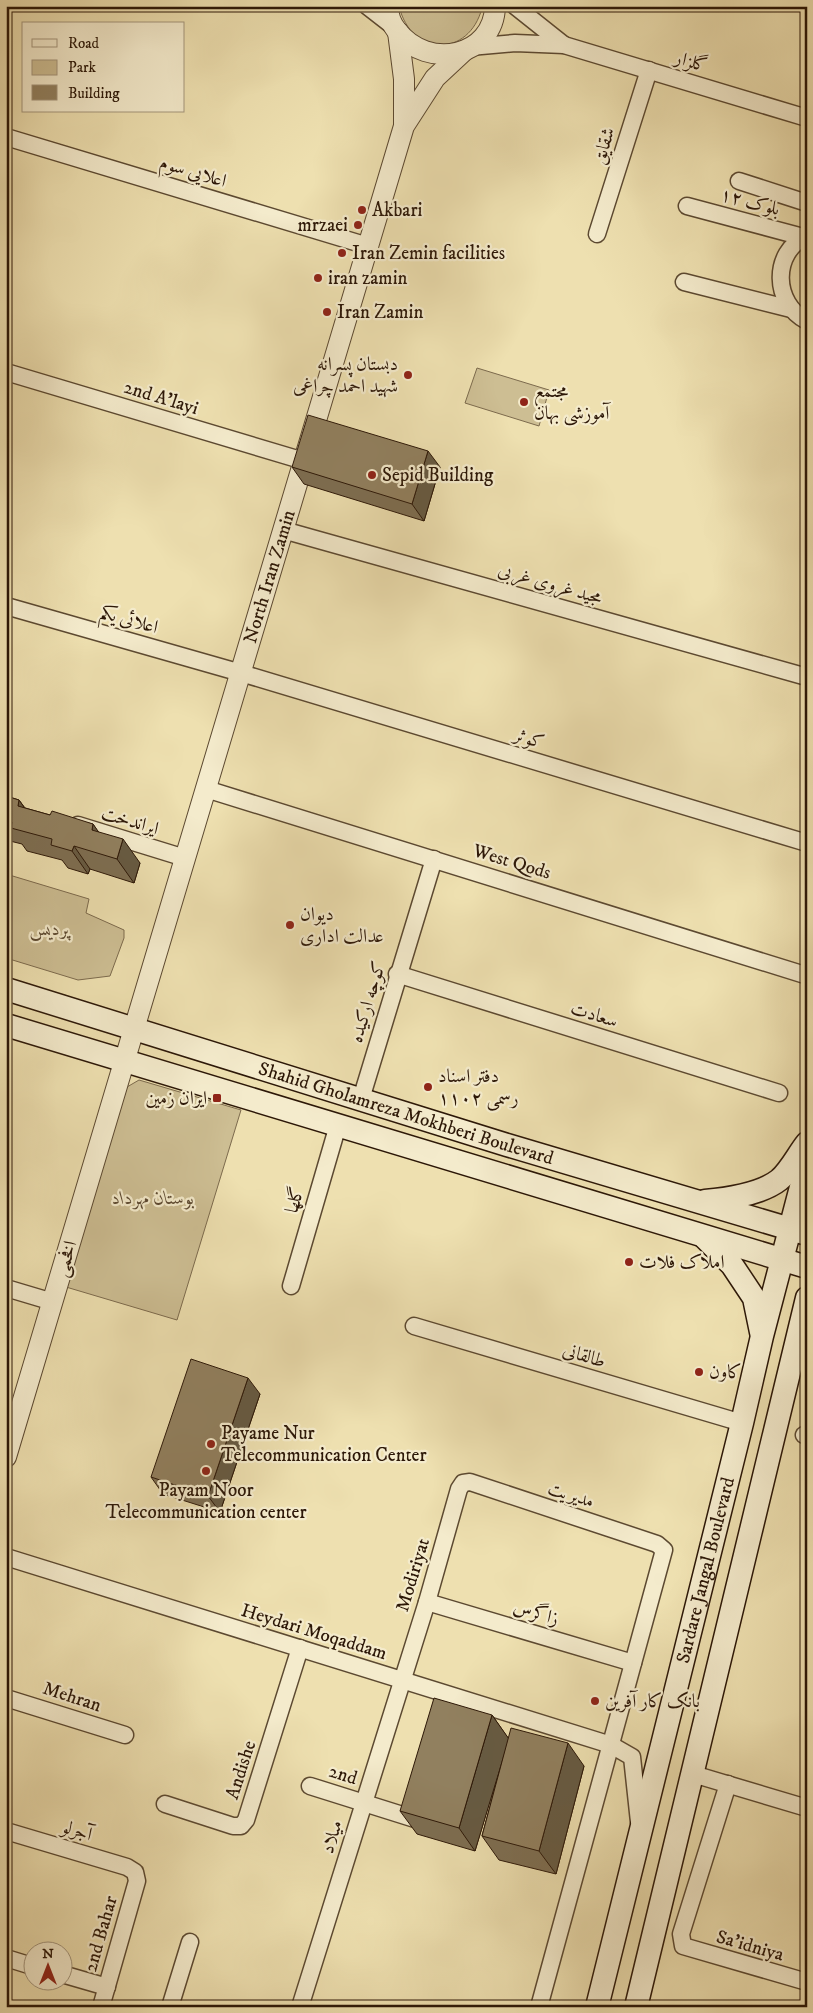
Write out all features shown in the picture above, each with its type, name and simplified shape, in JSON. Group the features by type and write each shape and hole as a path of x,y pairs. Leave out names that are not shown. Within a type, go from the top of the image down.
{"main road":[{"name":"Shahid Gholamreza Mokhberi Boulevard","path":"6,989 695,1202 798,1232"},
{"name":"Shahid Gholamreza Mokhberi Boulevard","path":"6,1025 807,1267"},
{"path":"695,1202 728,1199 754,1192 779,1180 807,1143"},
{"name":"Sardare Jangal Boulevard","path":"597,2007 742,1424 762,1336 782,1260 798,1232 807,1164"},
{"path":"702,1235 732,1265 754,1298 762,1336"},
{"name":"Sardare Jangal Boulevard","path":"636,2007 800,1341 807,1298"}],"street":[{"path":"367,6 396,30 404,41 418,50 434,55 451,55 467,49 515,43 564,45"},
{"name":"North Iran Zamin","path":"388,6 396,30 404,79 404,126"},
{"name":"North Iran Zamin","path":"135,1028 404,126 435,78 467,49 480,40 490,26 495,6"},
{"path":"515,6 564,45"},
{"name":"گلزار","path":"564,45 807,118"},
{"name":"شقایق","path":"597,234 649,70"},
{"name":"اعلایی سوم","path":"6,137 368,246"},
{"path":"740,181 807,203"},
{"name":"بلوک ۱۲","path":"687,206 805,236"},
{"path":"791,309 781,287 780,279 783,262 790,248 805,236"},
{"path":"684,282 791,309 807,321"},
{"name":"2nd A'layi","path":"6,372 304,461"},
{"name":"مجید غروی غربی","path":"283,530 807,677"},
{"name":"اعلائی یکم","path":"6,606 241,673"},
{"name":"کوثر","path":"241,673 807,843"},
{"name":"West Qods","path":"206,789 805,975"},
{"name":"ایراندخت","path":"64,821 185,858"},
{"name":"کوچه ارکیده","path":"360,1099 434,859"},
{"name":"سعادت","path":"397,974 779,1093"},
{"name":"افخمی","path":"6,1457 12,1419 53,1302 135,1028"},
{"name":"گلها","path":"291,1286 338,1125"},
{"path":"6,1288 53,1302"},
{"name":"طالقانی","path":"414,1326 742,1424"},
{"name":"مدیریت","path":"427,1602 463,1482 470,1482 657,1544 664,1550 633,1663"},
{"name":"Heydari Moqaddam","path":"6,1557 611,1745 632,1757 640,1833"},
{"name":"زاگرس","path":"427,1602 633,1663"},
{"name":"Modiriyat","path":"401,1680 427,1602"},
{"name":"Andishe","path":"165,1804 233,1826 241,1826 246,1820 300,1648"},
{"path":"539,2007 633,1663"},
{"name":"میلاد","path":"300,2007 401,1680"},
{"name":"Mehran","path":"6,1698 125,1735"},
{"path":"693,1774 807,1808"},
{"name":"Sa'idniya","path":"728,1784 681,1934 683,1946 807,1982"},
{"name":"2nd","path":"310,1786 415,1819"},
{"name":"آجرلو","path":"6,1831 127,1867 135,1872"},
{"name":"2nd Bahar","path":"101,2007 137,1881 135,1872"},
{"path":"170,2007 190,1942"},
{"path":"6,1958 22,1963"},
{"path":"72,1977 107,1987"}],"green space":[{"path":"399,6 482,6 482,8 475,24 465,36 453,43 440,45 427,42 415,35 405,23"},
{"path":"477,368 549,390 539,426 465,403"},
{"name":"پردیس","path":"6,874 89,899 86,913 124,930 124,938 110,976 78,980 6,958"},
{"name":"بوستان مهرداد","path":"139,1080 241,1110 177,1320 66,1287 127,1087"}],"building":[{"name":"Sepid Building","path":"308,415 428,451 412,504 292,467"},
{"path":"6,796 19,800 18,806 50,815 52,811 93,824 92,830 123,839 117,859 74,846 72,851 51,845 52,839 11,828 12,822 6,821"},
{"name":"Payame Nur Telecommunication Center","path":"191,1359 248,1378 208,1496 151,1477"},
{"path":"434,1698 492,1715 459,1828 400,1811"},
{"path":"511,1728 568,1743 539,1851 482,1836"}],"place":[{"name":"Akbari","path":"362,210"},
{"name":"mrzaei","path":"358,225"},
{"name":"Iran Zemin facilities","path":"342,253"},
{"name":"iran zamin","path":"318,278"},
{"name":"Iran Zamin","path":"327,312"},
{"name":"دبستان پسرانه شهید احمد چراغی","path":"408,375"},
{"name":"مجتمع آموزشی بهان","path":"524,402"},
{"name":"Sepid Building","path":"372,475"},
{"name":"دیوان عدالت اداری","path":"290,925"},
{"name":"دفتر اسناد رسمی ۱۱۰۲","path":"428,1087"},
{"name":"ایران زمین","path":"217,1098"},
{"name":"املاک فلات","path":"629,1262"},
{"name":"کاون","path":"699,1372"},
{"name":"Payame Nur Telecommunication Center","path":"211,1444"},
{"name":"Payam Noor Telecommunication center","path":"206,1471"},
{"name":"بانک کار آفرین","path":"595,1701"}]}
